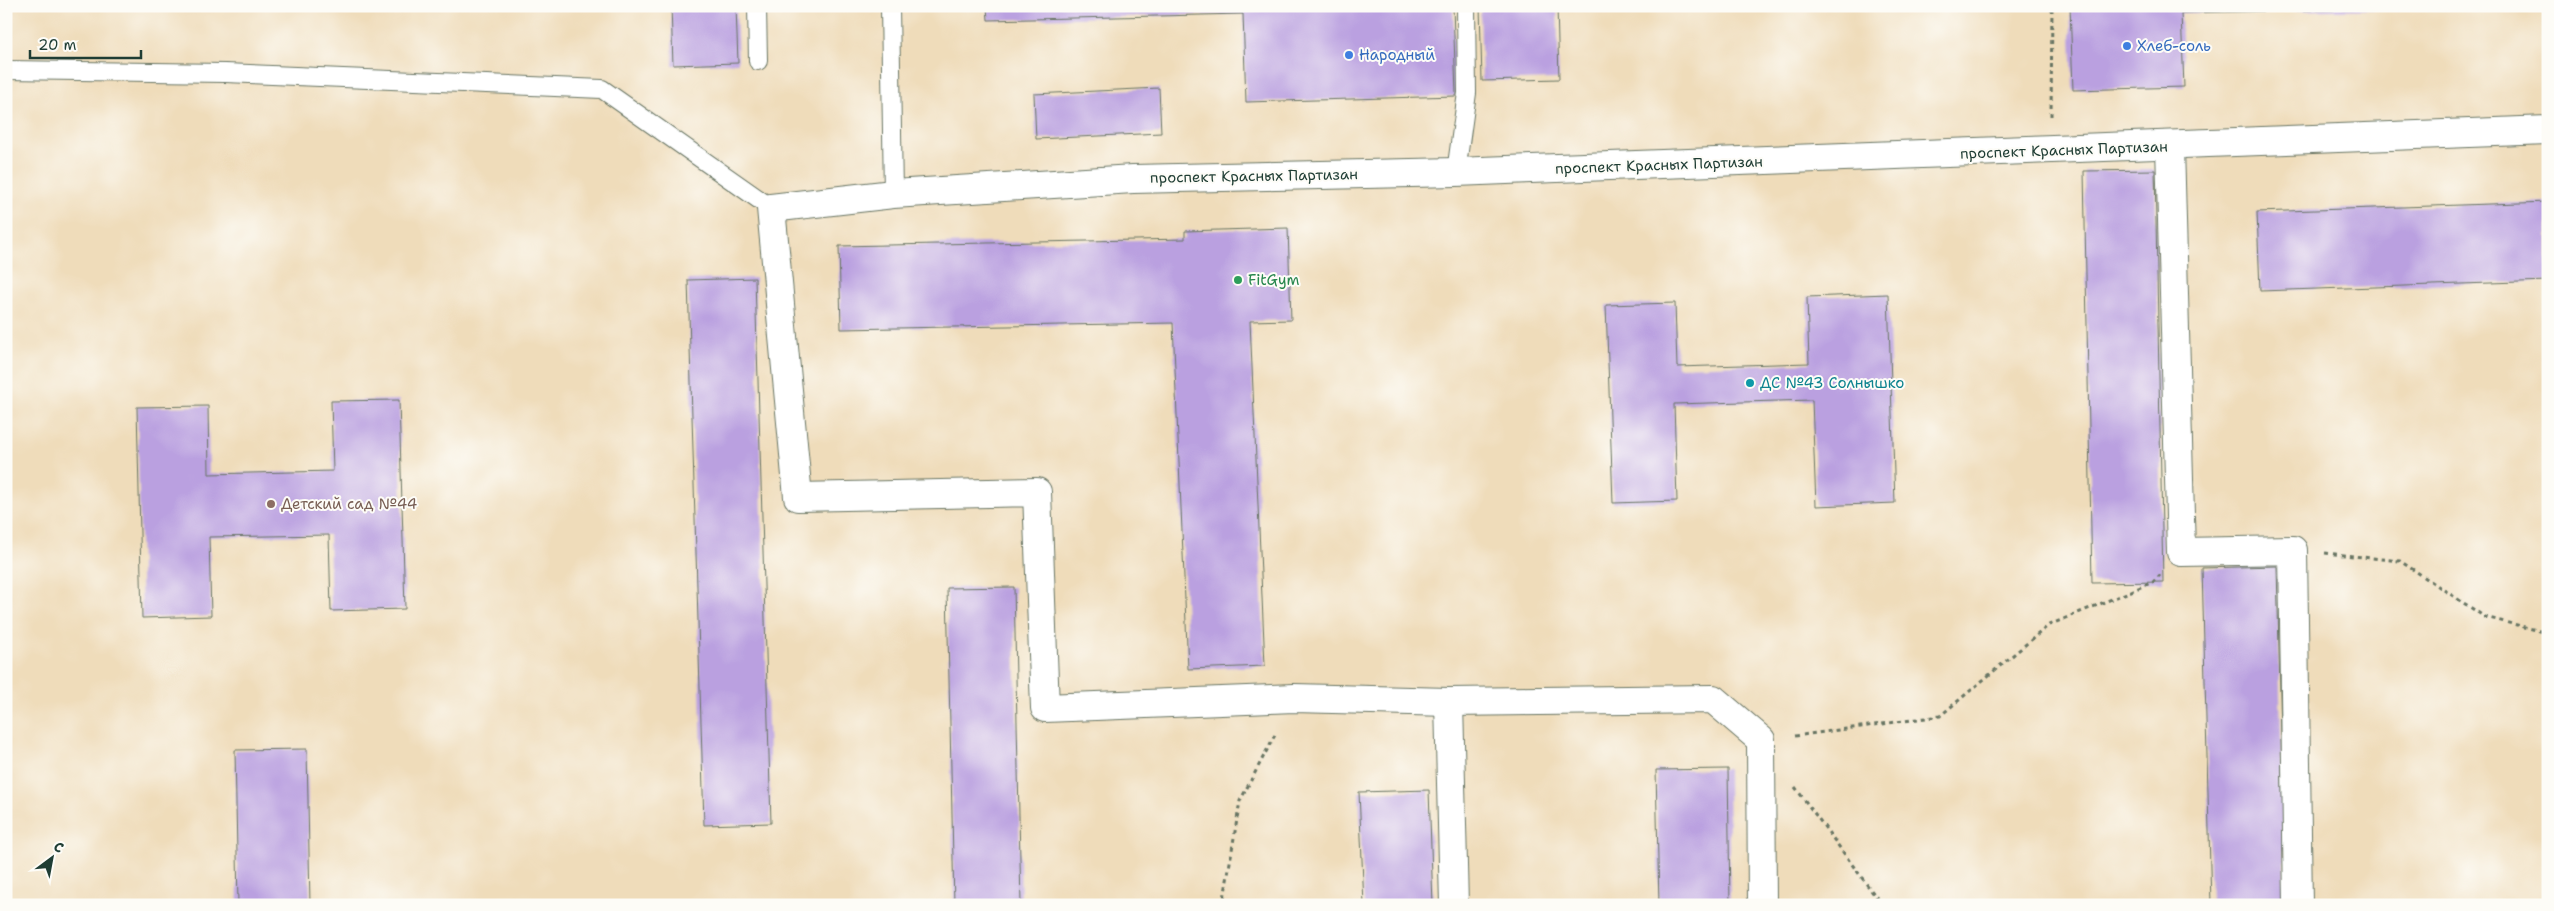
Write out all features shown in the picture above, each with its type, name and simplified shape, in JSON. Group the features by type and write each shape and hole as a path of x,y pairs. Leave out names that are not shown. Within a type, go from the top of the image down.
{"street":[{"name":"проспект Красных Партизан","path":"772,208 893,194 1133,179 1456,172 2548,130"},
{"path":"2170,146 2180,552 2293,550 2298,905"},
{"path":"772,208 798,497 1037,492 1045,708 1294,698 1449,702 1713,699 1761,740 1762,905"},
{"path":"1449,702 1454,905"}],"lane":[{"path":"757,6 758,61"},
{"path":"890,6 893,194"},
{"path":"1456,172 1467,93 1466,6"},
{"path":"6,70 225,73 602,88 772,208"}],"path":[{"path":"2050,150 2052,6"},
{"path":"2293,550 2400,561 2484,617 2548,633"},
{"path":"1882,905 1761,740 1940,716 2048,625 2153,582 2180,552"},
{"path":"1223,905 1240,801 1294,698"}],"building":[{"path":"671,6 736,6 738,63 673,65"},
{"name":"Народный","path":"987,6 1453,6 1456,96 1246,102 1243,14 988,20"},
{"path":"1480,6 1557,6 1559,79 1482,81"},
{"name":"Хлеб-соль","path":"2070,6 2431,6 2431,8 2181,13 2184,87 2073,90"},
{"path":"1159,88 1161,133 1036,139 1034,94"},
{"path":"2155,170 2163,582 2092,583 2084,171"},
{"path":"2548,202 2548,281 2260,291 2257,212"},
{"path":"1288,228 1291,320 1250,321 1265,666 1188,669 1173,323 841,329 839,246 1185,239 1185,231"},
{"path":"755,278 771,823 704,825 688,280"},
{"name":"ДС №43 Солнышко","path":"1888,294 1895,503 1816,506 1812,400 1674,404 1677,501 1613,503 1606,305 1675,303 1677,367 1809,363 1807,297"},
{"name":"Детский сад №44","path":"399,400 405,609 331,611 329,535 209,537 211,616 142,618 137,407 208,406 209,474 333,471 331,401"},
{"path":"2277,566 2285,905 2211,905 2202,568"},
{"path":"1014,587 1021,905 954,905 947,588"},
{"path":"307,749 310,905 238,905 235,750"},
{"path":"1728,769 1730,905 1659,905 1656,770"},
{"path":"1429,790 1433,905 1364,905 1359,792"}],"place":[{"name":"Хлеб-соль","path":"2127,46"},
{"name":"Народный","path":"1349,55"},
{"name":"FitGym","path":"1238,280"},
{"name":"ДС №43 Солнышко","path":"1750,383"},
{"name":"Детский сад №44","path":"271,504"}]}
